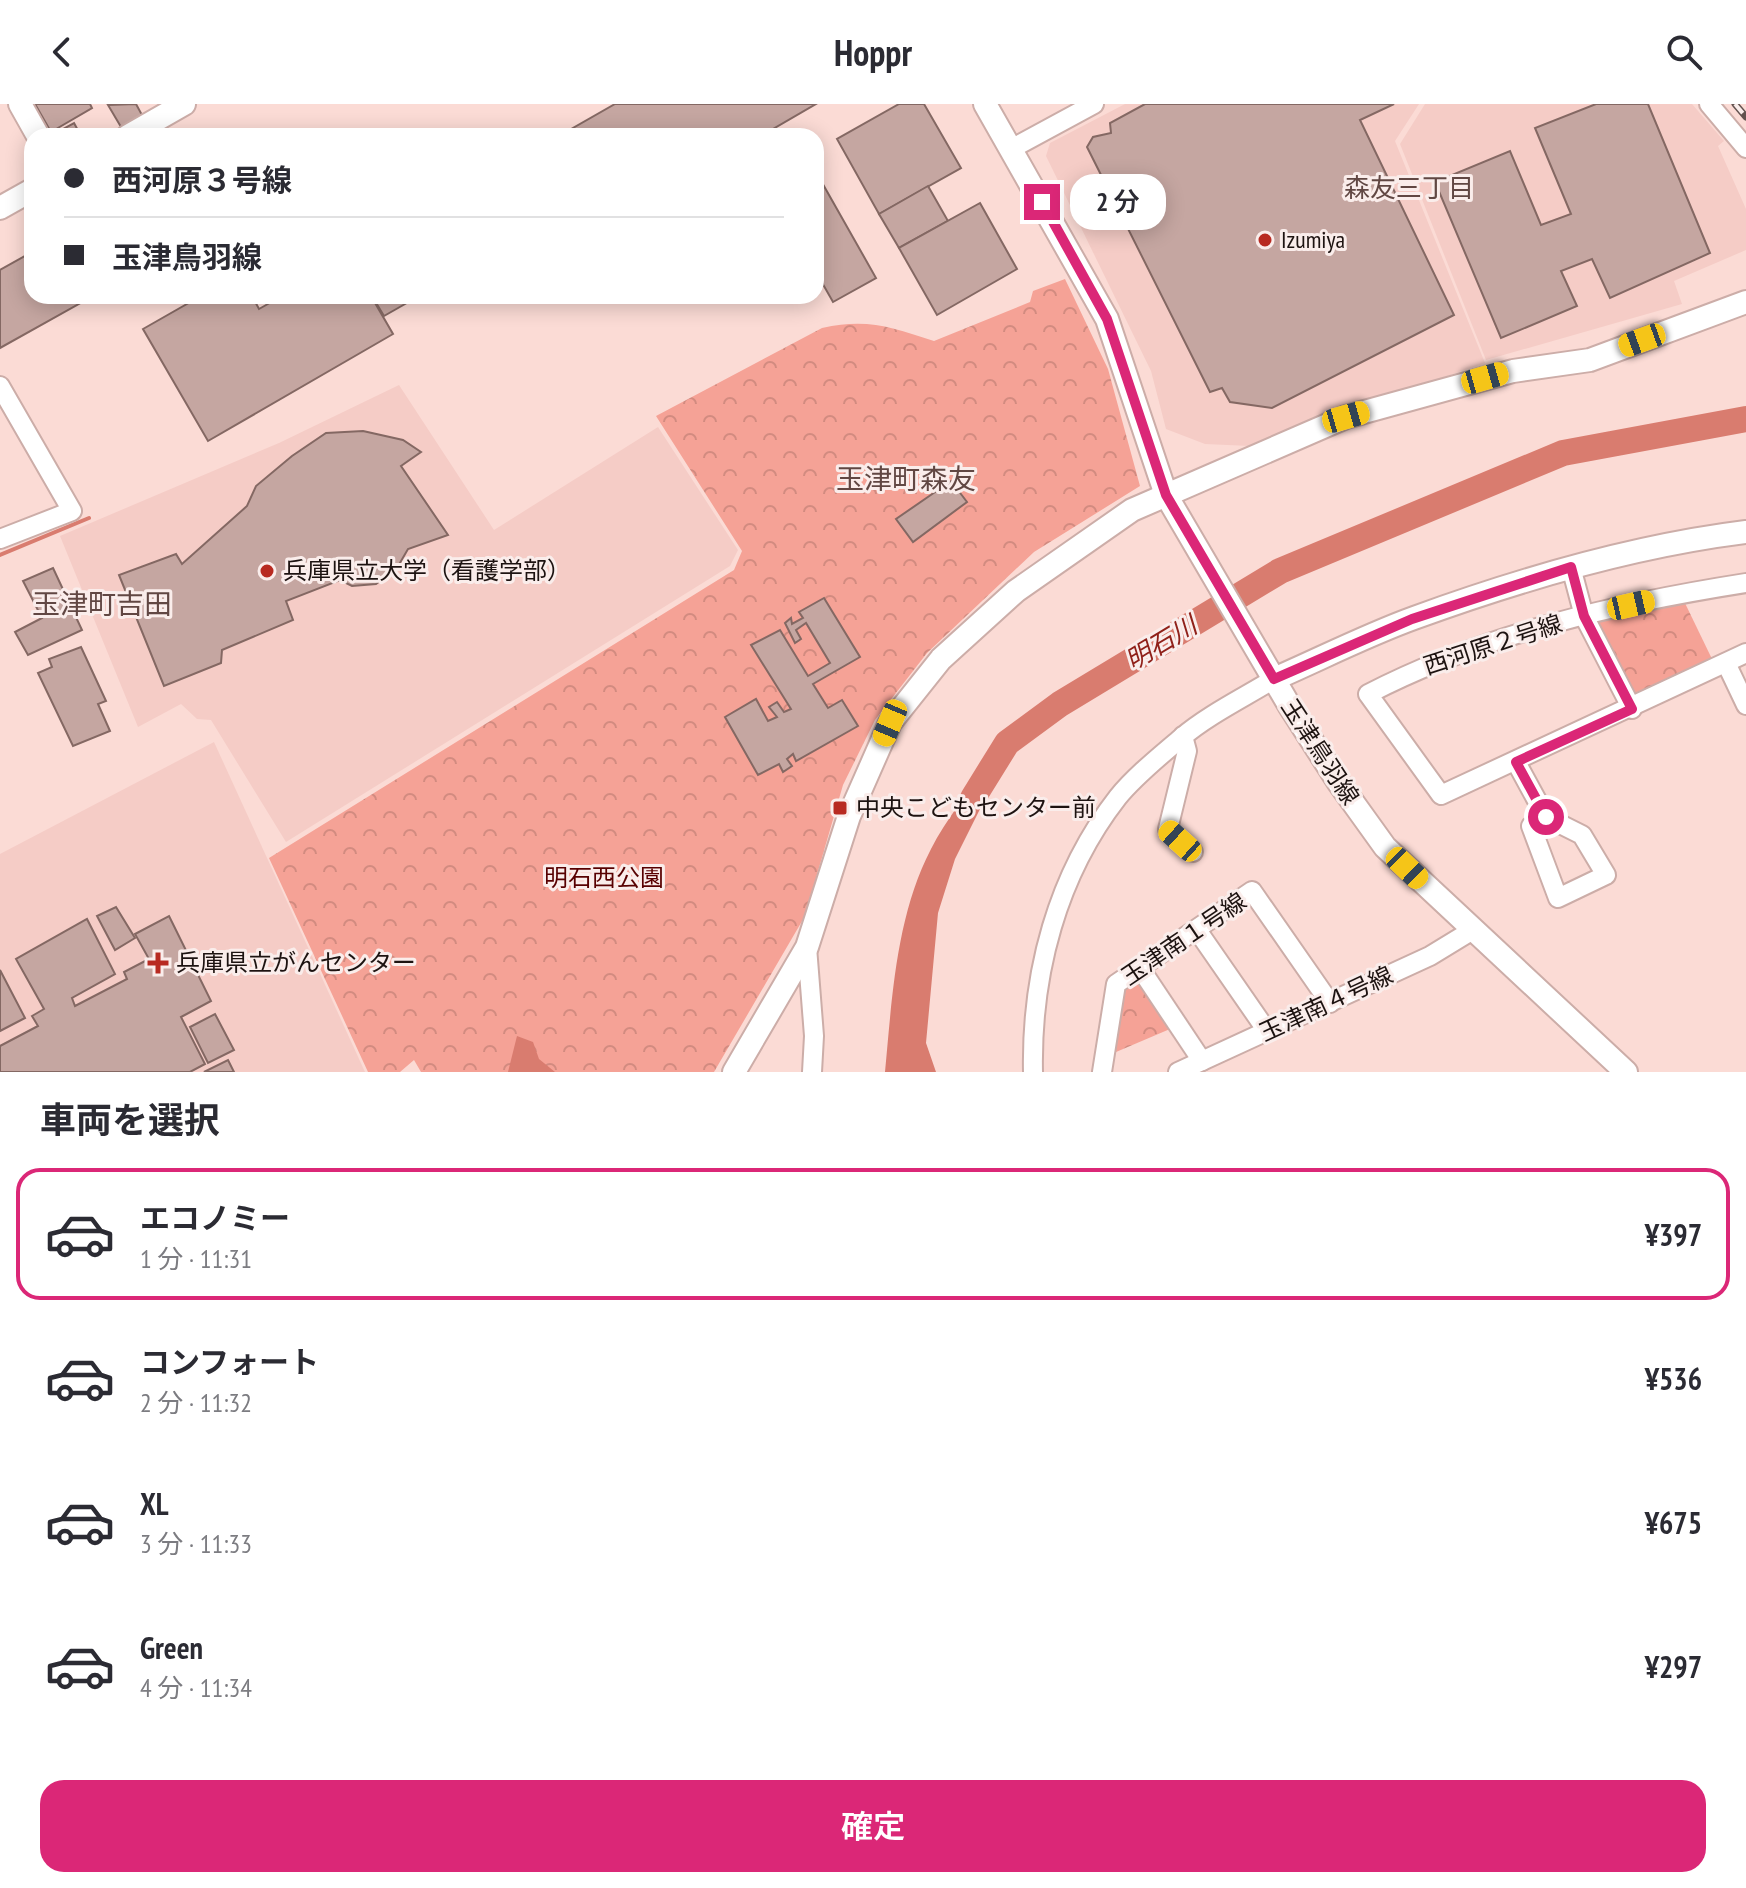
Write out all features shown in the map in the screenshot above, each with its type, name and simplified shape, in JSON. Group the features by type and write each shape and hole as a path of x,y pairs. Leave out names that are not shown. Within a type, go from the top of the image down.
{"street":[{"path":"20,104 34,128"},
{"path":"142,128 184,104"},
{"name":"玉津鳥羽線","path":"985,104 1107,319 1166,495 1339,783 1385,847 1471,931 1626,1072"},
{"path":"1011,149 1094,104"},
{"path":"1709,104 1746,148"},
{"path":"0,208 24,194"},
{"path":"734,1072 807,947 849,816 899,708 941,659 1016,591 1132,510 1346,417 1513,371 1590,360 1746,302"},
{"path":"0,386 72,511 0,539"},
{"path":"1033,1072 1032,1026 1043,954 1062,896 1092,834 1120,794 1183,736 1274,679 1412,619 1571,567 1746,532"},
{"path":"1571,567 1584,616 1632,709"},
{"name":"西河原２号線","path":"1516,762 1441,795 1368,694 1424,665 1584,616 1678,594 1746,583"},
{"path":"1546,817 1531,826 1558,898 1606,875 1582,835 1546,817 1516,762 1746,653"},
{"path":"1726,663 1746,705"},
{"path":"1183,736 1187,751 1168,829 1193,852"},
{"name":"玉津南１号線","path":"1102,1072 1116,984 1252,891 1330,1003"},
{"path":"1197,930 1267,1031"},
{"name":"玉津南４号線","path":"1178,1072 1430,956 1471,931"},
{"path":"807,947 814,1036 812,1072"},
{"path":"1140,968 1202,1061"}],"shaded area":[{"path":"1125,104 1419,104 1395,141 1485,363 1378,400 1342,406 1250,446 1205,444 1166,429 1151,371 1046,156 1050,143"},
{"path":"1425,104 1692,104 1724,141 1718,146 1746,209 1746,250 1674,281 1682,304 1486,360 1400,144"},
{"path":"399,385 494,530 658,427 738,550 730,566 286,842 211,720 197,719 181,704 138,727 60,536 279,443"},
{"name":"兵庫県立がんセンター","path":"214,742 365,1072 0,1072 0,854"},
{"path":"993,757 983,803 955,859 938,913 926,1043 936,1072 885,1072 898,958 919,875 945,825"},
{"path":"517,1036 533,1042 539,1059 555,1072 508,1072"}],"green space":[{"name":"明石西公園","path":"1065,279 1108,369 1140,486 1034,552 927,653 875,720 843,785 805,916 714,1072 421,1072 414,1060 400,1072 368,1072 269,858 734,570 742,551 656,416 822,328 866,324 934,341 1030,302 1033,291"},
{"path":"1683,599 1712,659 1637,696 1631,693 1596,628 1599,620"},
{"path":"1137,979 1170,1029 1109,1055 1122,983"}],"building":[{"path":"35,104 90,104 92,108 58,128 49,128"},
{"path":"136,104 142,115 121,127 108,105"},
{"path":"615,104 816,104 775,128 573,128"},
{"path":"899,104 924,104 961,168 879,214 837,139"},
{"path":"1145,104 1394,104 1360,120 1454,315 1272,408 1230,402 1222,388 1210,392 1087,147 1093,137 1111,133 1110,123"},
{"path":"1596,104 1648,104 1710,253 1610,298 1592,259 1561,271 1577,306 1501,338 1435,182 1510,151 1541,225 1571,214 1535,128"},
{"path":"824,186 876,278 833,302 824,286"},
{"path":"928,186 948,221 899,248 879,214"},
{"path":"980,203 1017,269 937,315 899,248"},
{"path":"24,256 24,304 79,304 0,348 0,270"},
{"path":"187,304 256,304 259,309 268,304 376,304 393,334 208,441 143,329"},
{"path":"377,304 405,304 384,316"},
{"path":"363,431 403,440 421,452 401,466 448,535 408,549 397,568 376,584 352,586 340,580 286,601 293,620 222,650 221,663 164,686 119,575 176,554 182,564 247,506 256,486 292,456 326,433"},
{"path":"951,481 967,502 913,542 896,519"},
{"path":"53,568 82,630 28,655 15,632 42,618 23,581"},
{"path":"824,598 860,657 813,684 828,708 842,700 858,726 796,761 793,754 787,759 792,766 783,772 779,764 758,775 725,717 756,699 768,721 777,717 769,707 777,702 784,712 791,709 751,645 780,630 808,676 830,663 806,623 796,630 801,639 795,643 785,623 791,618 792,624 803,618 799,612"},
{"path":"81,647 106,701 98,704 110,731 73,746 38,673 52,667 49,659"},
{"path":"116,907 135,938 115,950 97,916"},
{"path":"169,916 211,1001 181,1017 205,1064 190,1072 0,1072 0,1046 38,1026 32,1016 44,1009 16,959 87,919 115,974 72,998 75,1006 127,979 124,972 149,959 135,934"},
{"path":"0,970 25,1018 0,1031"},
{"path":"215,1014 234,1050 208,1063 190,1027"},
{"path":"228,1060 234,1072 204,1072"}],"waterway":[{"name":"明石川","path":"973,798 1007,743 1060,704 1280,571 1563,453 1746,419"},
{"path":"0,555 89,518"}],"railway":[{"path":"1735,104 1746,117"}],"place":[{"name":"Izumiya","path":"1265,240"},
{"name":"兵庫県立大学（看護学部）","path":"267,571"},
{"name":"中央こどもセンター前","path":"840,808"},
{"name":"兵庫県立がんセンター","path":"158,963"}],"district":[{"name":"森友三丁目","path":"1409,188"},
{"name":"玉津町森友","path":"906,479"},
{"name":"玉津町吉田","path":"102,604"}],"route":[{"path":"1042,202 1107,319 1166,495 1274,679 1412,619 1571,567 1584,616 1632,709 1516,762 1546,817"}]}
